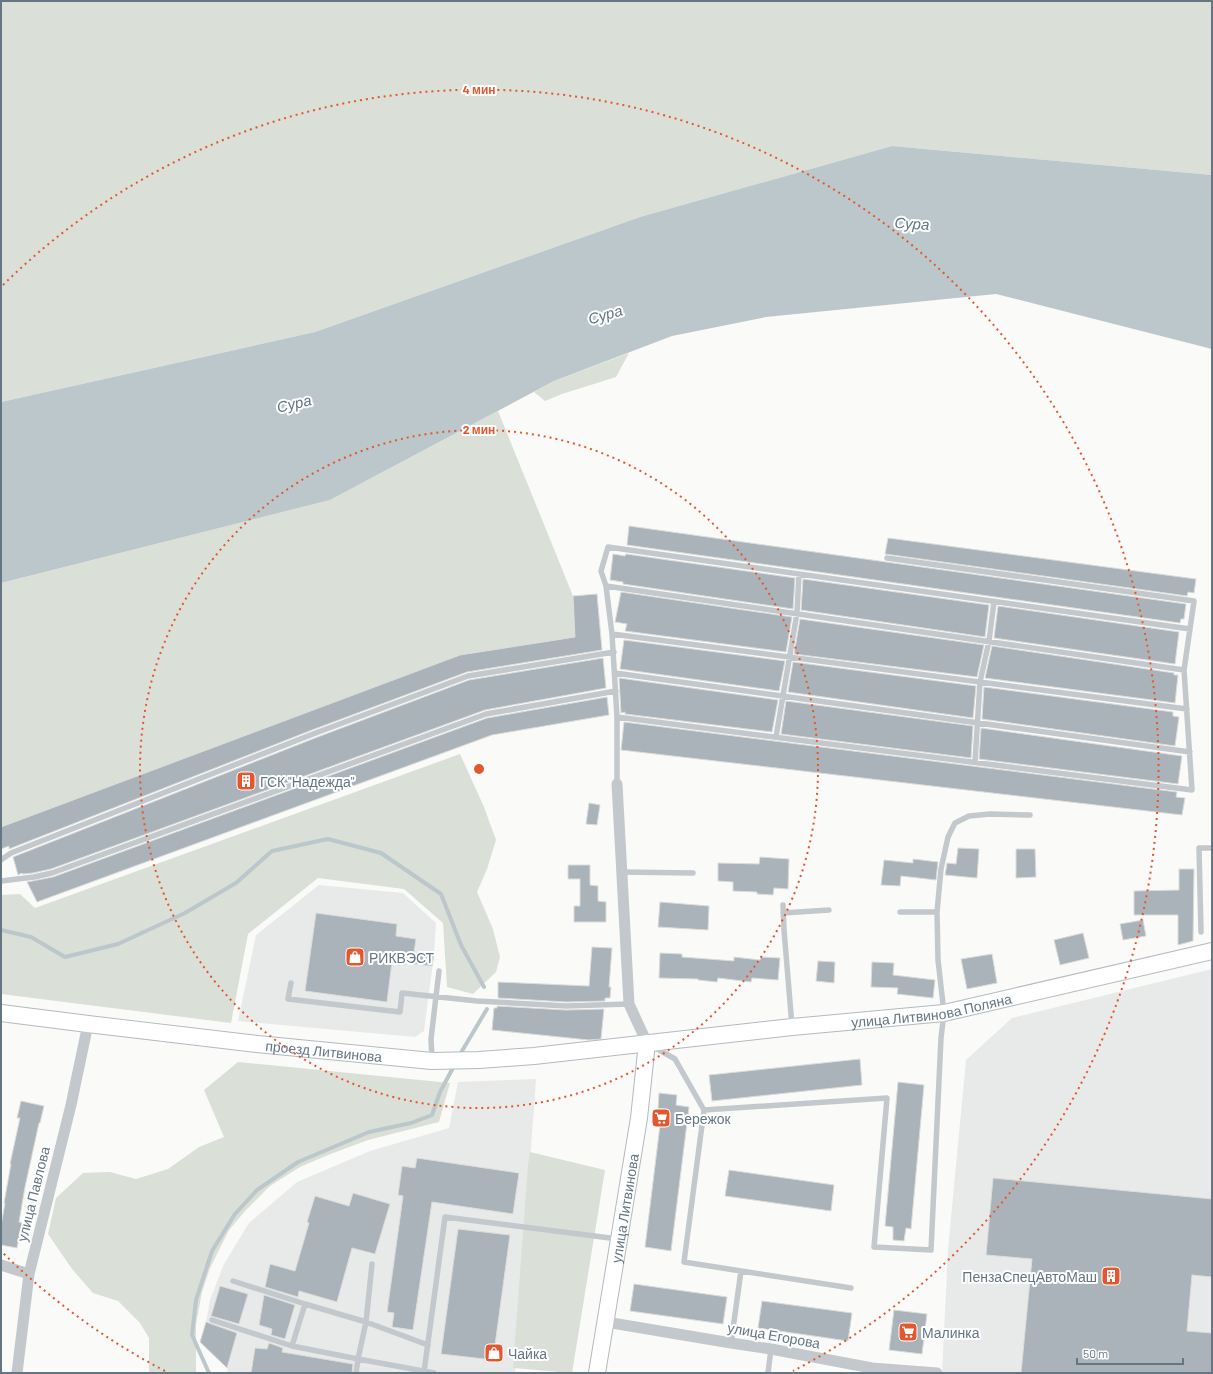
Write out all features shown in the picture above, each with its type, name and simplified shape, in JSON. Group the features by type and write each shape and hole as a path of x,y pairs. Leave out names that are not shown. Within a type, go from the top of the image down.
{"main road":[{"name":"улица Литвинова Поляна","path":"647,1043 792,1027 944,1013 1212,951"},
{"name":"проезд Литвинова","path":"1,1013 257,1044 432,1060 479,1060 518,1057 647,1043"},
{"name":"улица Литвинова","path":"597,1373 639,1118 647,1043"}],"street":[{"path":"617,784 629,1004 647,1043"},
{"name":"улица Павлова","path":"17,1373 29,1274 71,1105 88,1024"},
{"path":"1,1265 29,1274"},
{"name":"улица Егорова","path":"606,1322 771,1349 872,1368 937,1373"}],"lane":[{"path":"617,784 617,717 614,652 606,586 601,571 608,547 1190,630"},
{"path":"617,717 1192,790 1184,670 1194,601 887,558"},
{"path":"776,737 797,614 799,574"},
{"path":"606,586 1184,670"},
{"path":"975,762 980,682 989,641 994,602"},
{"path":"612,634 1187,709"},
{"path":"1,860 11,853 313,734 468,676 614,652"},
{"path":"615,673 1190,752"},
{"path":"1,881 34,877 52,872 486,714 616,692"},
{"path":"704,1110 887,1098 874,1247 931,1250 941,1038 944,1013 938,960 937,912 941,869 948,837 955,823 969,816 990,814 1030,816"},
{"path":"1201,932 1199,848 1212,848"},
{"path":"621,872 693,873"},
{"path":"783,905 792,1027"},
{"path":"783,913 829,910"},
{"path":"900,912 937,912"},
{"path":"432,1060 431,1039 439,971"},
{"path":"290,983 288,999 400,1012 402,992 477,1001 566,1006 629,1004"},
{"path":"647,1043 675,1059 704,1110 684,1262 851,1288"},
{"path":"424,1372 445,1218 620,1239"},
{"path":"356,1373 366,1322 372,1264"},
{"path":"732,1343 741,1271"},
{"path":"233,1281 366,1322 428,1345"},
{"path":"292,1346 305,1304"},
{"path":"212,1320 292,1346 434,1373"},
{"path":"768,1373 771,1349"}],"shaded area":[{"path":"1,1 1212,1 1212,175 892,146 640,217 315,332 1,402"},
{"path":"629,353 616,377 545,401 534,392 554,381"},
{"path":"498,411 573,596 575,637 460,655 1,827 1,583 330,500"},
{"path":"460,754 484,807 496,840 487,869 477,892 493,929 500,957 496,972 473,994 447,987 443,923 404,889 318,878 248,934 231,1023 1,994 1,895 20,894 35,908"},
{"path":"319,885 403,893 436,923 434,955 424,1031 415,1037 238,1021 256,935"},
{"path":"1212,969 1212,1373 942,1373 948,1249 966,1060 1012,1018"},
{"path":"238,1062 450,1083 439,1122 368,1140 328,1155 300,1167 270,1186 229,1230 210,1268 202,1292 196,1324 196,1373 149,1373 149,1338 140,1323 118,1301 93,1293 72,1269 48,1234 56,1198 83,1173 110,1172 136,1179 168,1169 199,1147 224,1137 204,1090"},
{"path":"536,1079 515,1373 228,1373 227,1368 200,1342 206,1322 210,1300 224,1264 249,1223 297,1182 370,1151 449,1128 458,1082"},
{"path":"530,1152 605,1170 572,1373 513,1368"}],"water":[{"name":"Сура","path":"892,146 1212,175 1212,349 996,294 766,317 672,336 554,381 330,500 1,583 1,402 315,332 640,217"}],"building":[{"path":"629,526 1186,604 1184,619 1181,619 1180,623 627,545"},
{"path":"888,538 1196,579 1194,593 1188,592 1187,596 885,554"},
{"path":"613,554 625,556 626,554 795,578 793,609 623,584 623,582 610,580"},
{"path":"803,579 989,605 985,637 801,610"},
{"path":"621,592 792,617 786,652 625,631 627,624 615,622"},
{"path":"597,594 602,650 467,672 312,730 9,849 9,846 1,849 1,827 460,655 575,637 573,596"},
{"path":"998,606 1179,632 1175,664 994,638"},
{"path":"800,619 984,645 977,677 794,654"},
{"path":"624,640 785,661 779,691 620,669"},
{"path":"992,646 1174,673 1174,675 1178,675 1175,703 985,678"},
{"name":"ГСК \"Надежда\"","path":"603,658 606,688 485,710 51,869 33,873 22,873 18,875 13,857 315,738 469,680"},
{"path":"793,662 976,686 973,718 788,692"},
{"path":"619,678 778,700 772,732 625,714 625,712 621,713"},
{"path":"984,687 1173,712 1173,716 1179,717 1175,746 982,719"},
{"path":"607,697 609,715 492,735 37,902 27,882 53,877 487,718"},
{"path":"786,701 973,726 971,758 781,734"},
{"path":"624,722 1177,792 1176,797 1185,798 1182,815 621,750"},
{"path":"981,728 1182,756 1178,784 979,759"},
{"path":"589,803 600,805 597,825 586,824"},
{"path":"958,848 979,849 977,878 945,875 947,863 956,864"},
{"path":"1016,849 1035,849 1036,877 1016,878"},
{"path":"760,857 789,859 788,889 774,888 773,895 757,894 757,892 733,891 733,882 718,881 718,863 759,864"},
{"path":"913,859 938,862 936,880 901,876 900,886 881,885 884,860 913,863"},
{"path":"568,865 590,865 590,885 598,886 598,901 606,902 606,922 574,922 574,906 580,906 580,879 568,879"},
{"path":"1179,869 1194,869 1193,941 1178,945 1178,915 1134,915 1134,891 1179,890"},
{"path":"660,902 709,906 708,930 658,927"},
{"path":"316,913 397,924 396,936 416,939 414,953 434,955 432,966 392,962 387,1002 305,991"},
{"path":"1143,920 1146,936 1123,940 1120,924"},
{"path":"1083,933 1089,958 1060,965 1054,940"},
{"path":"592,947 612,948 609,987 611,987 610,998 605,998 605,1001 566,1002 498,998 498,982 589,986"},
{"path":"660,953 682,954 682,957 734,961 734,957 760,960 761,957 780,958 778,980 752,978 751,982 718,978 717,982 698,979 659,978"},
{"path":"992,954 997,983 967,989 961,959"},
{"path":"818,961 835,962 834,983 816,981"},
{"path":"872,962 894,963 893,975 935,980 933,998 897,994 898,988 871,987"},
{"path":"497,1006 566,1010 604,1009 601,1039 589,1040 492,1030 494,1008 497,1008"},
{"path":"860,1059 862,1085 712,1101 709,1075"},
{"path":"898,1082 924,1085 911,1229 906,1228 904,1241 893,1240 893,1227 885,1226"},
{"path":"659,1093 677,1095 676,1105 689,1107 671,1251 645,1247 662,1109 658,1109"},
{"path":"21,1101 44,1106 25,1187 19,1222 22,1223 17,1248 1,1245 1,1226 10,1164 20,1118 17,1118"},
{"path":"417,1158 519,1173 513,1214 432,1202 413,1330 392,1327 394,1313 387,1312 403,1196 398,1195 402,1166 415,1168"},
{"path":"729,1170 834,1185 831,1211 725,1196"},
{"name":"ПензаСпецАвтоМаш","path":"993,1178 1212,1199 1212,1277 1192,1275 1187,1331 1212,1333 1212,1373 1021,1373 1032,1259 986,1255"},
{"path":"353,1193 390,1204 375,1254 352,1248 337,1302 299,1291 298,1297 265,1287 270,1264 295,1271 315,1196 349,1206"},
{"path":"458,1229 510,1235 493,1360 441,1354"},
{"path":"634,1284 727,1297 723,1324 630,1311"},
{"path":"220,1286 248,1294 239,1324 211,1316"},
{"path":"264,1295 295,1305 285,1339 271,1335 272,1329 259,1325"},
{"path":"762,1301 852,1313 848,1341 758,1328"},
{"name":"Малинка","path":"894,1310 927,1314 922,1354 889,1350"},
{"path":"206,1322 237,1333 227,1368 200,1342"},
{"path":"269,1343 283,1348 282,1352 353,1364 352,1373 251,1373 255,1348 267,1349"}],"waterway":[{"path":"1,930 31,937 65,957 118,944 185,913 236,883 272,851 328,839 381,853 441,894 461,945 484,987"},
{"path":"459,1056 487,1009"},
{"path":"209,1373 192,1335 196,1300 212,1251 235,1214 257,1190 298,1162 369,1132 411,1123 432,1115 440,1092 455,1064"}],"place":[{"name":"ГСК \"Надежда\"","path":"246,781"},
{"name":"РИКВЭСТ","path":"355,957"},
{"name":"Бережок","path":"661,1118"},
{"name":"ПензаСпецАвтоМаш","path":"1111,1276"},
{"name":"Малинка","path":"908,1332"},
{"name":"Чайка","path":"494,1353"}]}
